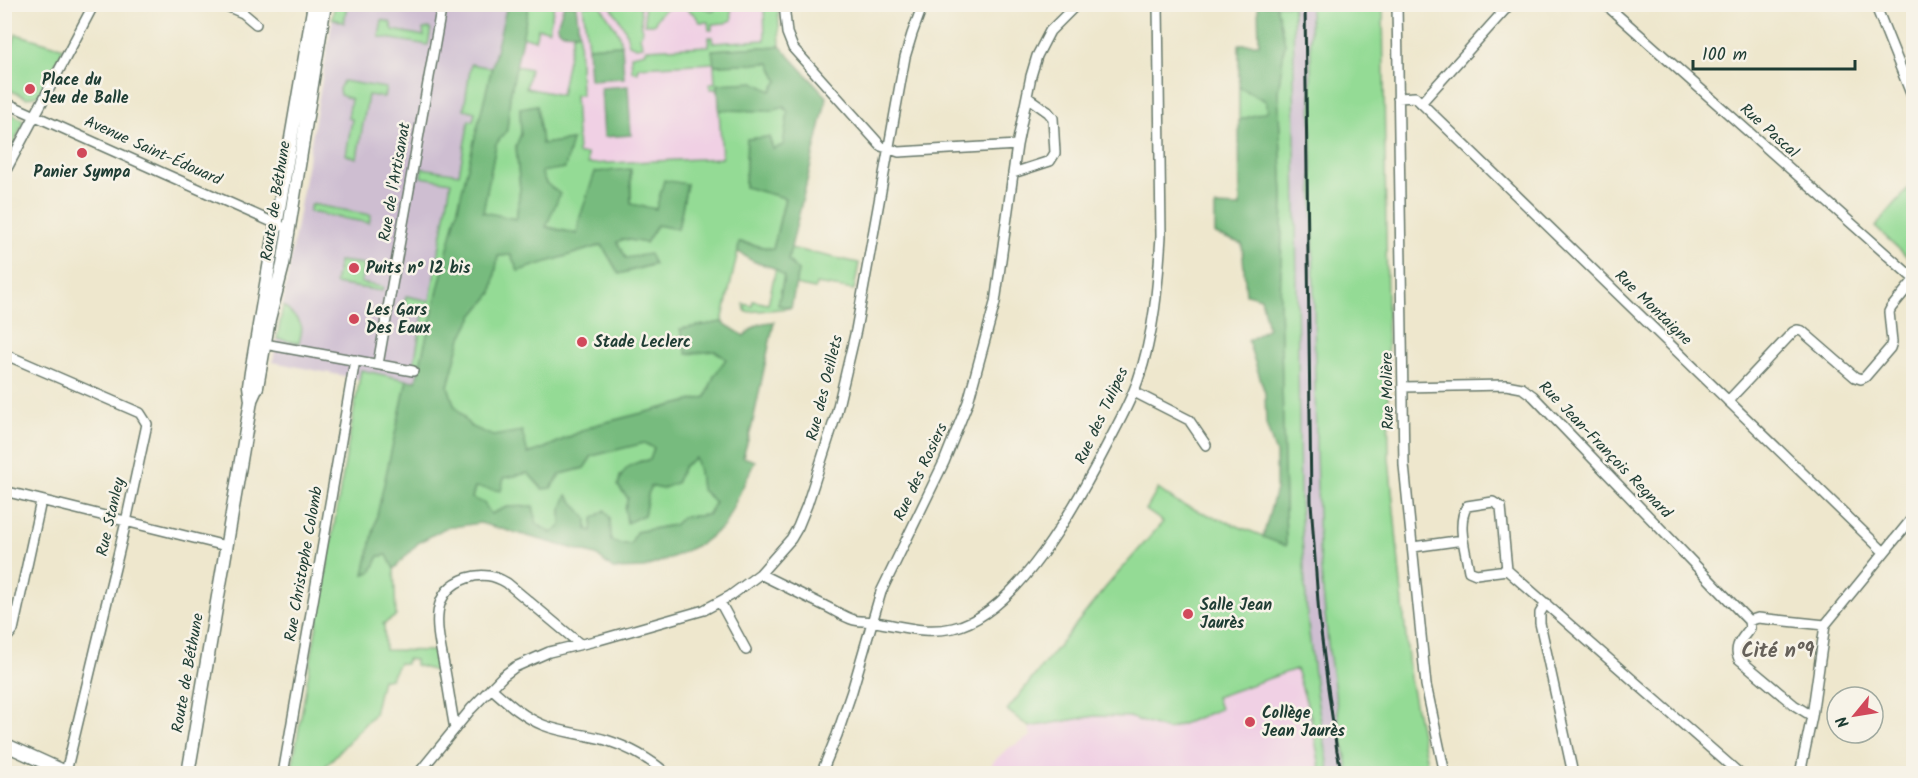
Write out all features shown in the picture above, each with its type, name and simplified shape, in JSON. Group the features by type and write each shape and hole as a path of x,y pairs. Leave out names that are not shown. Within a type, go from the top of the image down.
{"main road":[{"name":"Route de Béthune","path":"188,774 250,401 257,387 277,224 314,4"},
{"name":"Route de Béthune","path":"261,343 283,265 325,4"},
{"path":"4,744 68,773"},
{"path":"190,758 194,774"}],"street":[{"path":"4,174 94,4"},
{"path":"222,4 243,13 256,24"},
{"name":"Rue de l'Artisanat","path":"378,364 442,4"},
{"path":"784,4 787,33 793,48 881,146 898,152 1017,145"},
{"name":"Rue des Oeillets","path":"418,774 490,688 503,676 526,661 549,652 683,616 720,602 760,574 785,547 798,527 836,415 856,330 905,57 923,4"},
{"name":"Rue des Rosiers","path":"821,774 852,691 881,592 948,453 976,376 996,303 1017,145 1037,56 1047,36 1077,4"},
{"name":"Rue des Tulipes","path":"760,574 855,620 872,621 917,631 952,629 980,618 1000,602 1024,577 1060,528 1091,475 1134,392 1149,332 1160,260 1158,4"},
{"name":"Rue Molière","path":"1397,4 1404,465 1426,685 1445,774"},
{"path":"1398,98 1415,97 1421,103 1510,4"},
{"name":"Rue Pascal","path":"1605,4 1914,280"},
{"path":"1875,4 1914,101"},
{"path":"1013,173 1050,161 1055,153 1053,118 1027,97"},
{"name":"Avenue Saint-Édouard","path":"4,102 289,230"},
{"name":"Rue Montaigne","path":"1421,103 1884,552"},
{"path":"1728,401 1797,330 1802,331 1855,377 1861,379 1865,377 1890,348 1892,342 1889,312 1914,280"},
{"path":"261,343 413,371"},
{"name":"Rue Stanley","path":"4,354 140,413 147,424 68,773"},
{"name":"Rue Christophe Colomb","path":"283,774 355,360"},
{"name":"Rue Jean-François Regnard","path":"1403,387 1506,385 1522,388 1533,396 1749,621"},
{"path":"1134,392 1189,420 1206,445"},
{"path":"4,491 226,546"},
{"path":"4,636 8,636 13,630 41,501"},
{"path":"1507,570 1476,574 1469,571 1463,540 1462,513 1467,506 1493,502 1501,507 1507,570 1740,774"},
{"path":"1800,774 1812,716 1825,625 1914,516"},
{"path":"1413,547 1463,540"},
{"path":"455,729 437,623 440,603 453,585 479,575 497,577 507,582 580,644"},
{"path":"720,602 746,650"},
{"path":"1546,603 1540,613 1540,623 1573,774"},
{"path":"1812,716 1794,705 1739,659 1736,646 1750,628 1749,621 1758,618 1825,625"},
{"path":"490,688 517,711 541,724 606,740 624,747 649,760 666,774"}],"shaded area":[{"path":"335,5 507,5 416,382 361,371 359,379 273,362"},
{"path":"507,5 778,5 780,46 827,97 789,253 597,212 459,206"},
{"path":"1293,5 1310,5 1319,550 1340,728 1349,773 1330,773 1317,699 1307,616 1300,503"},
{"name":"Collège Jean Jaurès","path":"1297,669 1311,717 1321,773 988,774 993,762 1007,749 1031,736 1029,727 1094,716 1129,717 1167,730 1220,709 1216,697"}],"green space":[{"path":"335,4 347,5 344,23 332,18"},
{"path":"507,5 529,5 510,96 507,130 496,144 483,212 516,219 520,189 516,146 521,134 520,108 537,105 542,144 572,140 565,168 541,172 546,183 560,194 546,227 577,234 580,217 595,172 630,169 631,204 656,209 664,180 687,184 678,229 657,225 646,243 624,239 617,242 626,258 649,254 654,264 619,274 602,245 518,271 511,255 498,256 492,293 473,316 460,341 448,386 454,405 470,426 493,436 522,431 528,454 595,425 706,397 714,376 726,359 715,351 687,354 680,329 722,322 744,336 758,325 774,322 752,426 743,457 755,461 724,526 702,543 644,568 613,569 596,555 480,523 445,528 418,543 394,569 387,555 379,556 372,571 364,574 407,380 416,381","holes":["644,443 654,448 650,460 628,467 620,480 618,486 628,498 625,509 627,523 644,515 650,486 662,489 676,483 684,466 695,458 701,489 715,502 708,515 683,517 674,525 636,532 631,544 611,541 610,518 605,510 593,519 592,531 587,530 587,519 567,495 561,510 561,526 551,533 537,524 533,506 507,507 491,514 484,503 472,498 475,487 501,491 504,478 528,473 543,489 551,488 561,474 584,468 592,456"]},
{"path":"529,5 554,5 549,30 538,28 535,40 522,36"},
{"path":"564,5 576,5 579,33 561,32 557,26"},
{"path":"583,5 600,5 618,32 622,45 588,47"},
{"path":"610,5 640,5 642,31 640,37 643,46 636,47 629,44 625,29"},
{"path":"644,5 695,5 714,11 716,5 743,5 731,8 732,20 712,24 712,30 709,30 708,22 700,22 689,11 676,7 664,11 654,24 645,24"},
{"path":"764,5 778,5 780,46 713,50 714,63 638,67 638,73 632,71 631,55 646,52 646,49 709,46 709,37 712,37 713,43 765,40"},
{"path":"1258,5 1276,5 1285,43 1278,91 1283,196 1280,303 1286,546 1263,537 1276,489 1276,454 1266,424 1265,393 1248,341 1268,328 1261,298 1246,294 1242,244 1215,234 1215,206 1240,207 1239,120 1268,111 1266,101 1239,87 1239,44 1259,44"},
{"name":"Salle Jean Jaurès","path":"1276,5 1293,5 1300,503 1307,616 1317,699 1330,773 1321,773 1311,717 1296,669 1216,697 1220,709 1167,730 1129,717 1095,716 1029,727 1007,710 1106,587 1163,522 1146,510 1158,489 1178,503 1286,545 1280,303 1283,196 1278,91 1285,43"},
{"path":"1310,5 1383,5 1389,458 1410,679 1429,773 1349,773 1340,728 1328,644 1319,550"},
{"path":"382,20 390,22 393,30 424,36 423,29 429,28 431,30 428,45 379,37"},
{"path":"579,33 581,95 575,95 578,154 587,154 588,164 722,158 719,110 771,111 784,107 788,112 784,145 773,149 769,137 747,139 745,187 785,198 773,249 740,242 722,322 681,329 726,359 714,376 706,397 595,425 527,454 470,426 454,405 448,386 460,341 473,316 492,293 498,256 511,255 518,270 602,245 619,274 653,265 626,258 617,242 624,239 646,243 657,225 678,229 687,184 657,210 631,205 631,170 580,217 577,234 545,226 546,183 541,172 572,140 542,144 537,106 520,108 521,134 516,146 520,189 516,220 483,212 496,144 507,130 516,66 530,69 526,88 561,95 573,34"},
{"path":"16,34 64,48 38,95 27,98 5,86 5,67"},
{"path":"622,45 624,78 590,80 588,47"},
{"path":"780,46 827,97 788,260 798,271 791,308 778,305 784,277 772,267 749,259 738,252 739,242 773,249 785,198 745,187 747,139 769,137 773,149 783,145 788,112 784,107 771,111 719,110 718,84 754,82 771,91 778,81 770,63 714,65 712,50"},
{"path":"770,63 778,81 772,91 718,85 719,93 715,89 710,89 710,83 715,83 714,65"},
{"path":"471,64 492,68 420,365 414,363 424,310 404,306 406,296 430,301 451,182 421,177 422,168 459,174 469,120 473,121 475,112 464,109"},
{"path":"343,81 386,88 384,97 368,95 357,158 346,155 352,119 348,118 351,99 340,95 339,89"},
{"path":"628,86 631,135 604,137 601,88"},
{"path":"1239,87 1266,101 1268,112 1239,120"},
{"path":"5,111 22,119 23,124 5,162"},
{"path":"1913,183 1913,262 1875,227"},
{"path":"311,204 371,215 369,223 309,212"},
{"path":"790,248 859,263 854,290 816,284 815,289 795,285 798,271 788,260"},
{"path":"339,261 364,264 361,283 383,287 382,291 335,284"},
{"path":"776,268 784,276 778,305 791,308 747,312 744,304 752,306 753,301 768,304"},
{"path":"283,306 301,326 299,343 277,339"},
{"path":"361,370 407,380 365,574 372,571 379,556 387,555 394,569 396,616 383,624 385,650 435,651 438,672 415,665 415,660 407,659 406,664 399,663 390,679 382,679 374,714 321,773 291,774"},
{"path":"644,443 654,448 650,460 640,461 620,476 618,486 628,498 625,509 644,515 650,486 676,483 684,466 695,458 701,489 715,502 707,515 683,517 674,525 636,532 631,544 620,544 611,541 610,518 592,531 587,530 586,519 579,511 561,510 561,526 551,533 507,507 491,514 472,498 475,487 528,473 542,489 561,474 584,468 592,456"}],"railway":[{"path":"1305,4 1311,502 1319,616 1342,774"}],"place":[{"name":"Place du Jeu de Balle","path":"30,89"},
{"name":"Panier Sympa","path":"82,153"},
{"name":"Puits n° 12 bis","path":"354,268"},
{"name":"Les Gars Des Eaux","path":"354,319"},
{"name":"Stade Leclerc","path":"582,342"},
{"name":"Salle Jean Jaurès","path":"1188,614"},
{"name":"Collège Jean Jaurès","path":"1250,722"}],"district":[{"name":"Cité n°9","path":"1778,652"}]}
